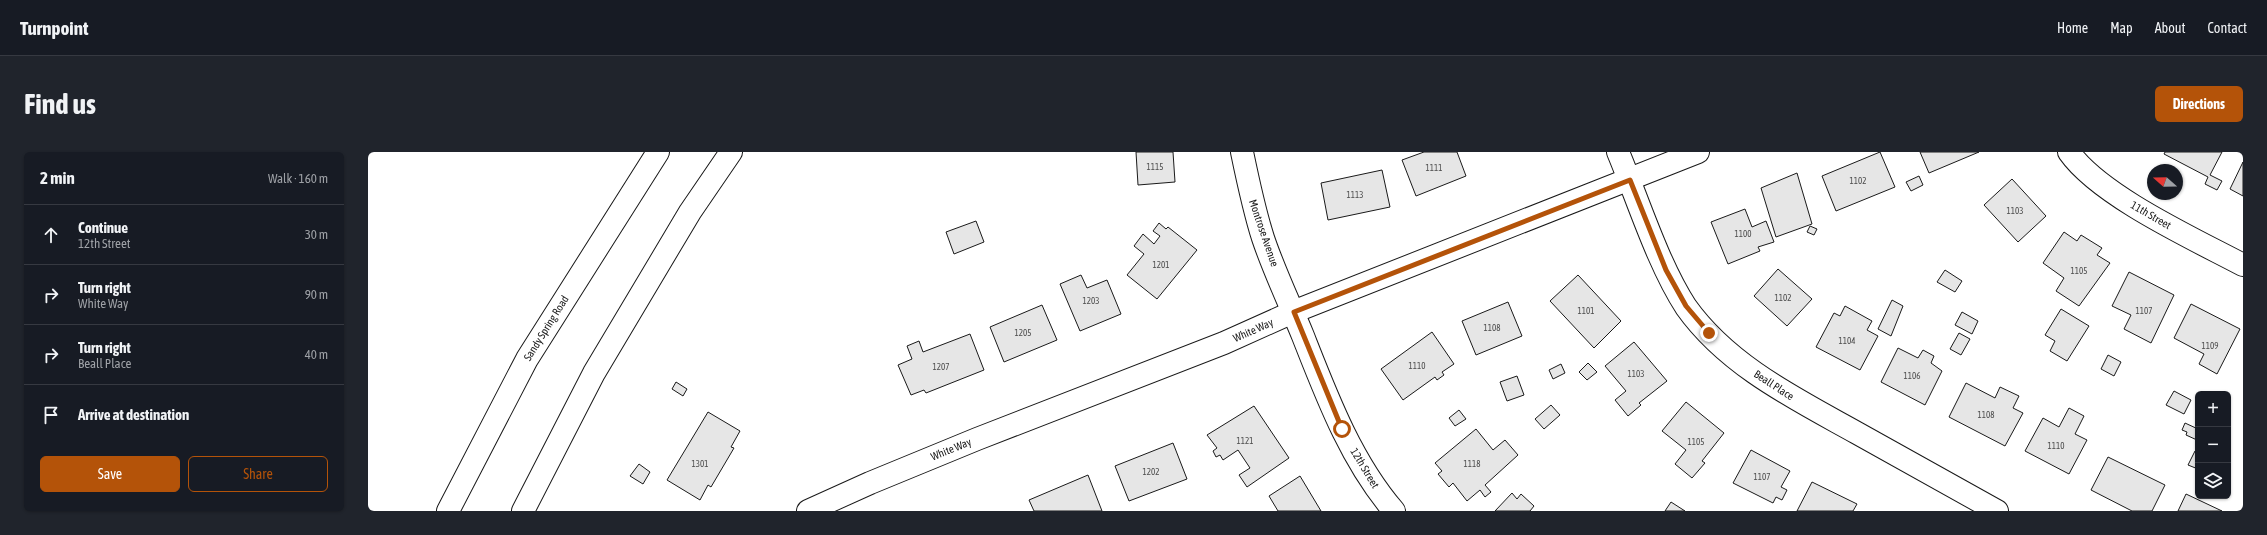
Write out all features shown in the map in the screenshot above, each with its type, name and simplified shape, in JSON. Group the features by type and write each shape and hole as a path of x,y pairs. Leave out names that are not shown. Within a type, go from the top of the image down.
{"street":[{"name":"Sandy Spring Road","path":"448,511 527,359 658,152"},
{"path":"523,511 594,373 690,212 731,152"},
{"name":"Montrose Avenue","path":"1242,152 1252,202 1264,240 1294,312"},
{"name":"Beall Place","path":"1618,152 1666,270 1686,306 1709,333 1729,353 1760,377 1803,404 1997,511"},
{"name":"White Way","path":"808,511 977,439 1224,343 1294,312 1698,152"},
{"name":"11th Street","path":"2069,152 2096,179 2129,202 2159,221 2243,264"},
{"name":"12th Street","path":"1294,312 1342,429 1368,477 1394,511"}],"building":[{"path":"1136,152 1173,152 1175,182 1138,185"},
{"path":"1424,152 1457,152 1466,176 1416,196 1402,160"},
{"path":"1880,152 1895,187 1836,211 1822,176"},
{"path":"1920,152 1979,152 1929,173"},
{"path":"2165,152 2222,152 2210,175 2222,181 2217,190 2205,184 2208,177 2164,154"},
{"path":"2243,162 2243,196 2230,189"},
{"path":"1382,170 1390,207 1328,220 1321,183"},
{"path":"1797,173 1812,224 1776,237 1761,188"},
{"path":"1919,176 1923,185 1911,191 1906,182"},
{"path":"2012,179 2046,216 2018,242 1984,205"},
{"path":"1745,209 1752,227 1766,221 1774,242 1758,247 1760,251 1728,264 1711,222"},
{"path":"976,221 984,242 954,254 946,232"},
{"path":"1159,223 1166,229 1168,227 1197,250 1157,299 1127,275 1144,254 1134,246 1143,234 1154,244 1160,236 1153,231"},
{"path":"1810,226 1817,229 1814,235 1807,232"},
{"path":"2064,232 2077,241 2081,235 2102,248 2097,255 2110,263 2079,306 2056,291 2064,278 2043,263"},
{"path":"1778,269 1812,299 1787,326 1754,296"},
{"path":"1945,270 1962,281 1955,292 1937,282"},
{"path":"2129,272 2174,295 2151,343 2124,329 2131,315 2112,306"},
{"path":"1081,275 1087,288 1107,280 1121,314 1080,331 1060,284"},
{"path":"1578,275 1621,321 1594,348 1550,301"},
{"path":"1892,300 1903,306 1891,336 1878,329"},
{"path":"1508,302 1522,336 1476,355 1462,321"},
{"path":"2191,304 2240,329 2217,374 2199,364 2204,354 2174,338"},
{"path":"1042,305 1057,340 1004,362 990,327"},
{"path":"1845,306 1872,321 1867,330 1878,336 1860,370 1816,347 1834,313 1840,316"},
{"path":"2061,309 2089,326 2067,361 2050,351 2055,341 2045,335"},
{"path":"1962,312 1978,321 1972,334 1955,325"},
{"path":"1432,332 1454,364 1442,372 1444,375 1437,380 1435,377 1403,400 1381,369"},
{"path":"1959,333 1970,339 1961,355 1950,349"},
{"path":"970,334 984,370 926,393 924,390 911,395 898,365 912,359 907,346 919,341 923,352"},
{"path":"1634,342 1667,381 1639,403 1641,405 1628,416 1615,400 1626,391 1605,366"},
{"path":"1898,348 1918,358 1923,350 1934,356 1931,363 1942,371 1925,405 1881,382"},
{"path":"2108,355 2121,362 2114,376 2101,369"},
{"path":"1588,363 1597,372 1587,380 1579,372"},
{"path":"1561,364 1565,373 1553,379 1549,370"},
{"path":"1517,376 1524,395 1507,401 1500,382"},
{"path":"676,382 687,389 683,396 672,389"},
{"path":"1966,383 1995,398 2000,387 2019,396 2013,408 2023,413 2005,446 1949,417"},
{"path":"2174,391 2191,400 2184,414 2166,405"},
{"path":"1686,402 1724,433 1702,461 1705,463 1692,478 1675,464 1686,450 1662,431"},
{"path":"1551,405 1560,415 1544,429 1535,419"},
{"path":"1254,406 1289,458 1247,487 1239,475 1250,468 1238,450 1223,460 1220,455 1216,457 1213,451 1217,448 1207,435"},
{"path":"2069,408 2084,416 2075,434 2087,440 2069,474 2025,451 2043,418 2059,427"},
{"path":"1459,410 1466,419 1455,426 1449,418"},
{"path":"708,412 740,431 731,447 734,448 711,487 708,485 700,500 667,480"},
{"path":"2185,423 2195,428 2195,439 2186,435 2187,432 2182,430"},
{"path":"1476,429 1493,450 1505,440 1518,455 1485,485 1491,492 1485,497 1480,490 1467,501 1453,483 1449,487 1438,474 1442,471 1435,463"},
{"path":"1173,443 1187,479 1129,501 1115,466"},
{"path":"1751,450 1790,471 1781,487 1787,490 1782,500 1776,497 1773,503 1733,483"},
{"path":"2195,451 2195,468 2188,465"},
{"path":"2108,457 2165,485 2152,511 2132,511 2091,490"},
{"path":"639,464 650,472 643,484 630,476"},
{"path":"1088,475 1102,511 1034,511 1029,500"},
{"path":"1300,476 1321,511 1278,511 1269,496"},
{"path":"1812,482 1857,504 1853,511 1797,511"},
{"path":"1512,493 1517,499 1521,494 1534,506 1530,511 1495,511"},
{"path":"2186,494 2222,511 2178,511"},
{"path":"1671,502 1685,511 1665,511"}],"route":[{"path":"1342,429 1294,312 1630,180 1666,270 1686,306 1709,333"}]}
